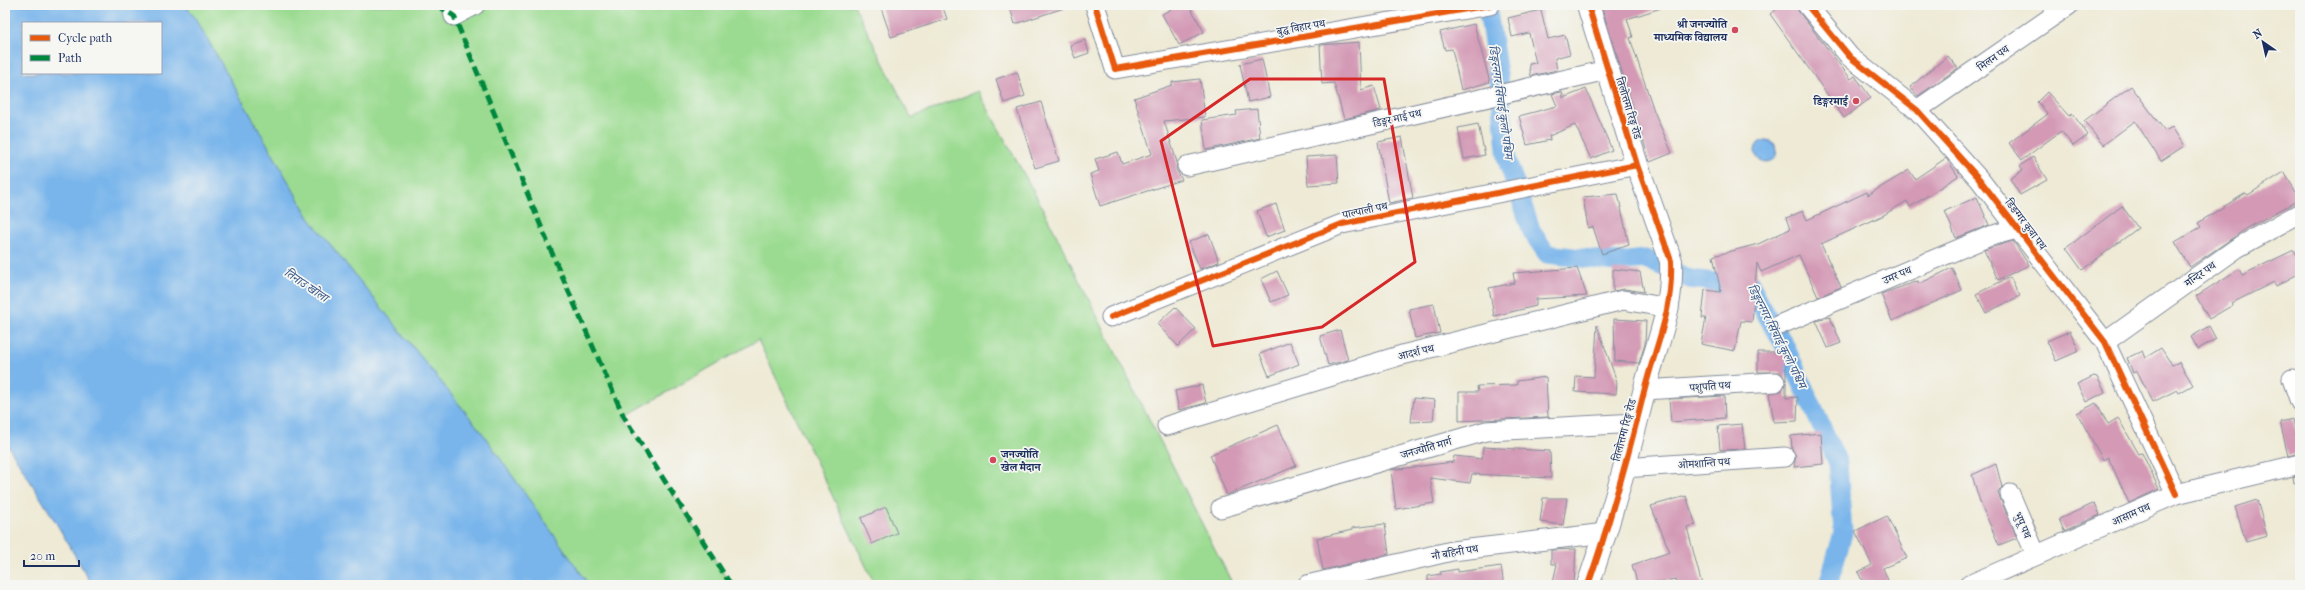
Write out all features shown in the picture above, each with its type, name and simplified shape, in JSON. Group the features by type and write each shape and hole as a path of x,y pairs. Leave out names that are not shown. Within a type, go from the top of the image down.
{"street":[{"path":"453,10 475,5"},
{"name":"बुद्ध विहार पथ","path":"1096,5 1115,69 1490,5"},
{"name":"तिलोत्तमा रिङ्ग रोड","path":"1588,5 1607,70 1671,269 1669,308 1644,390 1637,423 1606,533 1588,585"},
{"name":"डिङग्गर कुवा पथ","path":"1807,5 1850,57 1917,110 1980,180 2105,342 2176,494"},
{"name":"मिलन पथ","path":"1917,110 2069,5"},
{"name":"डिङ्गर माई पथ","path":"1187,166 1607,70"},
{"name":"पाल्पाली पथ","path":"1111,317 1342,224 1637,165"},
{"name":"मन्दिर पथ","path":"2105,342 2237,248 2300,213"},
{"name":"उमर पथ","path":"1779,325 1990,236 2017,229"},
{"name":"आदर्श पथ","path":"1167,426 1402,355 1623,300 1669,308"},
{"path":"2292,379 2300,402"},
{"name":"पशुपति पथ","path":"1644,390 1775,382"},
{"name":"जनज्योति मार्ग","path":"1221,508 1486,430 1637,423"},
{"name":"ओमशान्ति पथ","path":"1624,468 1785,457"},
{"name":"आसाम पथ","path":"1969,585 2176,494 2300,464"},
{"name":"भुपू पथ","path":"2010,494 2036,555"},
{"name":"नौ बहिनी पथ","path":"1307,585 1452,551 1606,533"}],"highlighted area":[{"path":"1250,79 1384,79 1415,262 1322,327 1213,346 1161,141"}],"green space":[{"path":"185,5 437,5 454,16 475,5 854,5 911,118 978,91 1041,205 1231,581 1221,585 875,585 758,340 624,417 731,585 589,585 483,434 309,218 196,19"}],"water":[{"name":"तिनाउ खोला","path":"5,5 185,5 196,19 309,218 483,434 589,585 92,585 55,521 5,441"},
{"path":"1766,140 1774,143 1777,151 1774,159 1766,162 1758,159 1755,151 1758,143"}],"building":[{"path":"880,5 942,5 947,19 891,37"},
{"path":"1009,5 1064,5 1064,8 1015,24"},
{"path":"1179,5 1189,5 1204,32 1179,45 1162,14"},
{"path":"1612,5 1660,5 1661,8 1627,19 1633,37 1630,38 1654,111 1672,153 1650,162 1602,8"},
{"path":"1783,5 1796,5 1799,12 1851,79 1855,76 1871,98 1844,118 1770,14"},
{"path":"1541,10 1548,39 1565,35 1570,54 1555,58 1557,70 1531,76 1529,64 1536,63 1529,33 1512,37 1508,18"},
{"path":"1474,24 1490,82 1461,90 1452,49 1445,50 1440,32"},
{"path":"1085,40 1089,53 1075,58 1070,45"},
{"path":"1359,42 1361,90 1374,86 1381,110 1344,119 1334,83 1322,84 1320,45"},
{"path":"1948,56 1958,68 1918,96 1910,87"},
{"path":"1262,59 1270,97 1248,102 1240,64"},
{"path":"1017,72 1025,96 1004,103 996,79"},
{"path":"1200,79 1205,117 1164,121 1177,162 1176,169 1182,180 1100,206 1090,174 1099,171 1095,159 1118,152 1122,164 1152,154 1134,98 1172,85 1172,82"},
{"path":"2131,86 2165,131 2172,127 2184,146 2161,161 2135,121 2103,145 2084,121"},
{"path":"1586,89 1612,150 1591,159 1575,125 1549,136 1550,140 1527,145 1519,116 1557,106 1552,94 1562,92 1563,98"},
{"path":"2047,92 2069,116 2072,113 2088,135 2073,146 2061,131 2022,160 2009,143 2048,114 2037,102"},
{"path":"1041,102 1059,161 1035,168 1017,109"},
{"path":"1257,109 1260,138 1206,150 1202,120 1237,115 1236,111"},
{"path":"1478,124 1485,155 1464,159 1458,128"},
{"path":"1402,137 1413,198 1389,203 1378,142"},
{"path":"1337,155 1339,183 1308,185 1306,157"},
{"path":"2033,157 2047,180 2020,195 2010,179 2023,170 2020,166"},
{"path":"1946,158 1958,176 1910,207 1907,201 1882,216 1821,244 1841,287 1818,297 1799,255 1761,272 1757,263 1752,322 1741,321 1735,351 1701,344 1706,318 1702,318 1705,290 1721,292 1713,256 1758,244 1790,229 1786,218 1803,211 1807,220 1867,192 1868,195 1909,170 1915,179"},
{"path":"2284,172 2300,199 2246,229 2190,267 2175,242 2201,227 2198,223 2215,212 2246,193 2248,195"},
{"path":"1618,194 1629,245 1602,254 1593,227 1588,228 1583,197"},
{"path":"1977,197 1989,225 1956,238 1945,211"},
{"path":"1276,204 1285,230 1266,237 1257,211"},
{"path":"2122,206 2138,228 2082,270 2066,248"},
{"path":"1209,234 1219,262 1200,269 1189,242"},
{"path":"2013,241 2029,265 1998,280 1984,250"},
{"path":"2294,250 2300,262 2300,273 2276,286 2274,282 2232,303 2233,305 2209,319 2196,296 2239,269 2242,275"},
{"path":"1577,268 1587,296 1536,299 1536,306 1494,316 1489,288 1515,283 1513,273"},
{"path":"1952,268 1962,290 1892,321 1881,294 1918,281 1919,284"},
{"path":"1613,269 1640,272 1644,292 1625,289 1613,291"},
{"path":"1277,271 1288,295 1271,302 1261,279"},
{"path":"2010,277 2020,296 1986,313 1976,294"},
{"path":"1434,304 1440,333 1415,338 1409,309"},
{"path":"1175,307 1196,329 1178,346 1157,324"},
{"path":"1830,317 1841,343 1828,348 1816,321"},
{"path":"1614,319 1646,321 1645,344 1639,363 1615,361"},
{"path":"1597,325 1617,382 1616,394 1575,392 1576,376 1594,377"},
{"path":"2209,326 2216,339 2198,349 2191,337"},
{"path":"1340,330 1348,360 1328,365 1320,336"},
{"path":"2070,331 2079,351 2056,361 2047,341"},
{"path":"1290,342 1299,364 1269,376 1260,354"},
{"path":"2161,348 2172,365 2179,362 2193,385 2179,393 2177,390 2153,402 2137,371 2133,373 2127,358 2142,351 2145,358"},
{"path":"1758,352 1786,352 1786,381 1780,372 1758,372"},
{"path":"2094,376 2097,377 2105,392 2086,402 2077,384"},
{"path":"1546,377 1548,417 1459,421 1459,392 1478,392 1477,386 1517,385 1517,381"},
{"path":"1786,382 1786,398 1798,397 1797,421 1774,422 1769,393 1781,391"},
{"path":"1202,385 1206,403 1179,410 1175,391"},
{"path":"1724,396 1725,418 1671,422 1669,399"},
{"path":"1414,398 1435,400 1433,421 1411,422"},
{"path":"2096,403 2108,424 2118,418 2139,454 2142,453 2159,489 2129,503 2108,457 2103,460 2077,413"},
{"path":"2293,419 2300,453 2288,456 2280,422"},
{"path":"1742,424 1745,449 1720,450 1718,426"},
{"path":"1278,425 1296,466 1227,495 1210,455"},
{"path":"1821,433 1823,464 1794,467 1796,456 1792,449 1791,436"},
{"path":"1483,447 1550,451 1551,478 1472,474 1470,483 1430,478 1434,503 1396,509 1391,470 1453,462 1454,456 1482,459"},
{"path":"1996,464 2002,487 1998,493 2017,538 1999,545 1980,502 1972,475"},
{"path":"2300,475 2300,482 2294,483 2293,477"},
{"path":"1686,496 1696,525 1687,527 1702,585 1678,585 1676,579 1638,585 1632,565 1670,552 1651,506"},
{"path":"1543,498 1567,498 1563,525 1540,522"},
{"path":"2257,500 2267,536 2246,542 2235,507"},
{"path":"2095,503 2100,515 2064,531 2059,519"},
{"path":"886,507 897,533 872,544 861,518"},
{"path":"1887,516 1907,558 1883,568 1890,585 1864,585 1858,572 1872,565 1855,531"},
{"path":"1385,524 1389,554 1323,570 1317,538 1352,530 1352,528"},
{"path":"1576,549 1574,585 1553,582 1557,564 1551,564 1551,550"},
{"path":"1501,566 1504,585 1428,585 1428,576 1441,574 1440,572 1458,569 1458,572"}],"waterway":[{"name":"डिङ्गरनगर सिंचाई कुलो पश्चिम","path":"1487,5 1500,86 1507,160 1532,232 1547,254 1617,262 1646,259 1690,279 1721,283 1749,280 1760,304 1784,344 1838,463 1843,533 1828,585"}],"marked path":[{"path":"437,5 454,16 557,265 624,417 731,585"}],"cycle path":[{"path":"1095,5 1115,69 1490,5"},
{"path":"1588,5 1637,165 1671,261 1671,280 1663,328 1604,537 1588,585"},
{"path":"1807,5 1850,57 1917,110 1980,180 2105,342 2176,494"},
{"path":"1111,317 1342,224 1637,165"}],"place":[{"name":"श्री जनज्योति माध्यमिक विद्यालय","path":"1735,30"},
{"name":"डिङ्गरमाई","path":"1856,101"},
{"name":"जनज्योति खेल मैदान","path":"993,460"}]}
